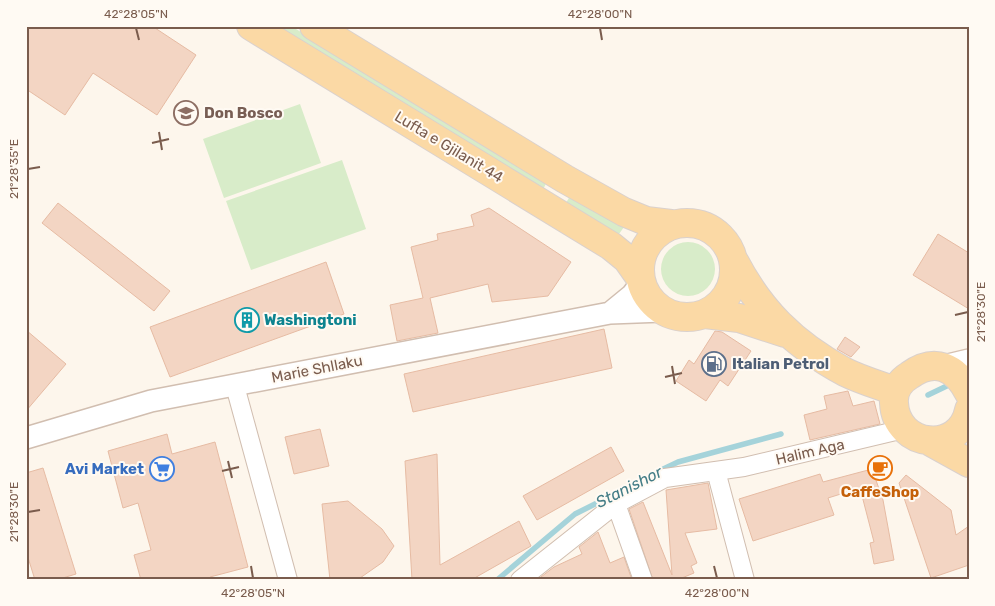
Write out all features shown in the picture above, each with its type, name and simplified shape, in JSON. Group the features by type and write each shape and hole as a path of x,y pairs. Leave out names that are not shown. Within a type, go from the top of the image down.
{"main road":[{"name":"Lufta e Gjilanit 44","path":"251,26 611,246 627,259 640,280"},
{"path":"314,26 616,208 646,221 671,224 687,222 702,225 716,232 727,244 733,259 759,303 789,334 845,372 895,391"},
{"path":"671,224 657,232 646,245 640,260 640,280 653,304 663,311 684,317 705,314 739,318 789,334"},
{"path":"705,314 717,307 726,297 734,272 733,259"},
{"path":"931,442 954,436 967,418 955,373 957,365 921,367 902,380 895,391 894,402 896,414 904,429 919,439 931,442 969,462"}],"street":[{"name":"Marie Shllaku","path":"610,313 632,295 640,280"},
{"name":"Marie Shllaku","path":"26,438 152,402 610,313 663,311"},
{"path":"235,386 288,580"},
{"name":"Halim Aga","path":"520,580 616,504 665,478 744,467 824,450 904,429"},
{"path":"716,471 745,580"},
{"path":"616,504 644,580"}],"green space":[{"path":"272,26 291,26 547,181 543,190"},
{"path":"300,104 321,163 224,198 203,139"},
{"path":"342,160 366,229 251,270 226,201"},
{"path":"570,196 624,227 619,234 566,203"},
{"path":"688,242 698,244 707,250 713,259 715,269 713,279 707,288 698,294 688,296 678,294 669,288 663,279 661,269 663,259 669,250 678,244"}],"building":[{"path":"26,26 152,26 196,55 157,115 93,73 65,115 26,89"},
{"path":"58,203 170,291 154,311 42,223"},
{"path":"489,208 571,262 548,296 492,302 488,284 430,298 438,333 397,341 390,305 423,298 411,247 438,240 437,234 474,226 471,215"},
{"path":"938,234 969,253 969,309 913,275"},
{"name":"Washingtoni","path":"326,262 344,314 170,377 150,327"},
{"path":"604,329 612,368 413,412 404,374"},
{"path":"26,330 66,364 26,411"},
{"name":"Italian Petrol","path":"715,331 722,332 751,351 728,386 720,380 706,401 676,381 689,360 694,364"},
{"path":"845,337 860,347 851,357 837,349"},
{"path":"848,391 853,406 874,401 880,424 810,440 804,415 827,409 824,396"},
{"path":"320,429 329,466 294,474 285,437"},
{"path":"167,434 172,454 215,442 248,567 210,577 210,580 141,580 134,555 151,550 138,503 123,508 108,451"},
{"path":"611,447 624,471 537,520 523,496"},
{"path":"437,454 440,565 519,521 531,546 471,580 412,580 405,461"},
{"path":"43,468 76,574 56,580 35,580 26,551 26,473"},
{"path":"872,469 883,500 894,560 874,564 870,543 874,542 860,488 828,498 834,515 753,541 739,499 820,474 823,482"},
{"path":"906,475 951,510 956,535 969,526 969,565 931,578 899,483"},
{"path":"708,483 717,529 685,533 697,563 691,566 694,573 677,580 653,580 629,509 643,502 672,575 666,490"},
{"path":"348,501 382,529 394,546 383,562 360,578 330,580 322,504"},
{"path":"598,532 610,563 624,557 632,580 537,580 554,567 582,554 579,547"}],"waterway":[{"path":"928,395 953,383"},
{"name":"Stanishor","path":"657,472 678,462 781,434"},
{"name":"Stanishor","path":"497,580 575,514 649,477"}],"place":[{"name":"Don Bosco","path":"186,113"},
{"name":"Washingtoni","path":"247,320"},
{"name":"Italian Petrol","path":"714,364"},
{"name":"CaffeShop","path":"880,468"},
{"name":"Avi Market","path":"162,469"}]}
